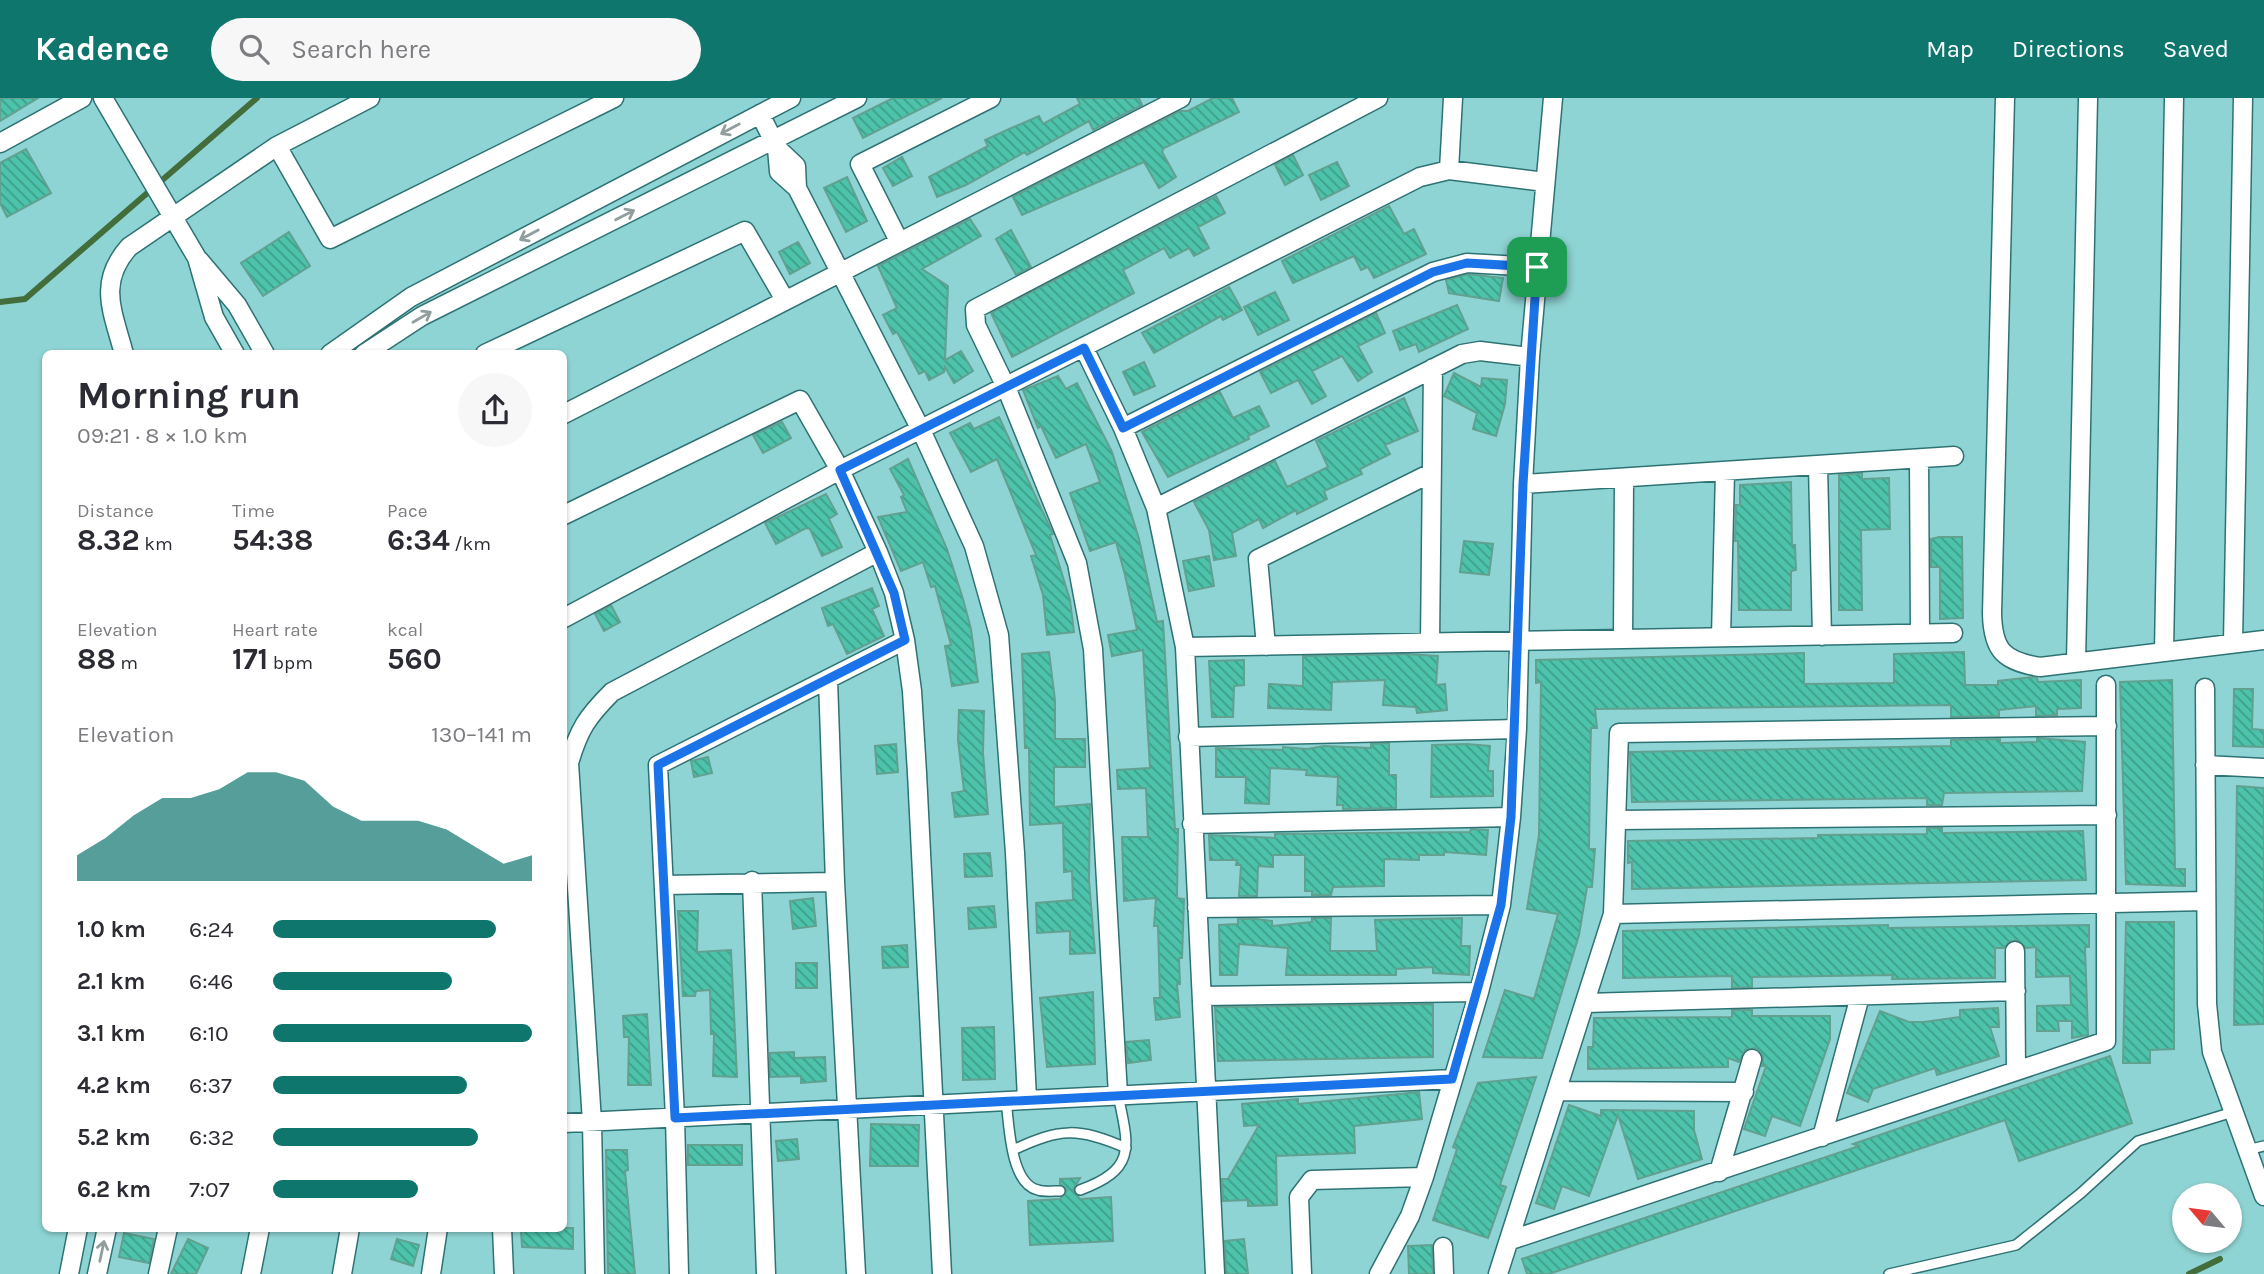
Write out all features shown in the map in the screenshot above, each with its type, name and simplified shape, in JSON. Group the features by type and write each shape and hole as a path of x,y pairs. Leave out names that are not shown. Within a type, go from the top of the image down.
{"street":[{"path":"0,143 82,98"},
{"path":"103,98 197,258 226,291 263,350"},
{"path":"123,350 108,293 115,264 129,247 277,146 370,98"},
{"path":"277,146 330,239 614,98"},
{"path":"336,350 411,298 791,98"},
{"path":"370,350 422,316 776,144 857,98"},
{"path":"899,241 860,164 990,98"},
{"path":"567,412 1181,98"},
{"path":"1118,1095 1093,649 1077,563 1006,387 976,326 975,309 1378,98"},
{"path":"1449,170 1453,98"},
{"path":"1379,1274 1410,1216 1424,1177 1479,992 1501,905 1517,729 1523,484 1530,357 1553,98"},
{"path":"2005,98 1993,633 1998,647 2017,663 2040,667 2264,639"},
{"path":"2076,662 2088,98"},
{"path":"2164,652 2174,98"},
{"path":"2233,643 2243,98"},
{"path":"760,114 776,144 779,172 797,188 922,430 974,546 999,635 1027,1099"},
{"path":"567,616 840,470 1420,177 1449,170 1545,182"},
{"path":"493,350 745,231 785,300"},
{"path":"197,258 207,299 231,347 249,327"},
{"path":"1123,428 1433,272 1467,263 1537,267"},
{"path":"1084,348 1123,428 1156,508 1185,647 1216,1274"},
{"path":"1156,508 1462,354 1480,351 1530,357"},
{"path":"1430,642 1433,368"},
{"path":"567,514 800,400 840,470 894,593 905,640 912,691 942,1274"},
{"path":"1523,484 1624,480 1954,457"},
{"path":"1919,460 1920,634"},
{"path":"1818,466 1822,635"},
{"path":"1721,637 1725,472"},
{"path":"1266,646 1258,559 1431,473"},
{"path":"1623,638 1624,480"},
{"path":"595,1274 592,1122 569,763 578,733 587,716 612,692 878,552"},
{"path":"1185,647 1952,634"},
{"path":"679,1274 675,1118 658,765 905,640"},
{"path":"828,680 835,881 856,1274"},
{"path":"1511,1240 2106,1041 2106,685"},
{"path":"2205,688 2207,1004 2212,1052 2233,1112 2256,1148 2264,1196"},
{"path":"1498,1274 1613,914 1619,820 1619,733 2107,726"},
{"path":"1188,737 1517,729"},
{"path":"2205,765 2264,768"},
{"path":"1619,820 2107,815"},
{"path":"1192,824 1511,817"},
{"path":"752,881 758,1113 766,1274"},
{"path":"664,885 835,881"},
{"path":"1613,914 2206,901"},
{"path":"1197,908 1501,905"},
{"path":"2015,951 2016,1072"},
{"path":"1586,1003 2016,991"},
{"path":"1202,996 1479,992"},
{"path":"1822,1137 1860,996"},
{"path":"1718,1172 1752,1059"},
{"path":"567,1123 1452,1079"},
{"path":"1558,1091 1744,1092"},
{"path":"1302,1274 1299,1197 1312,1180 1424,1177"},
{"path":"69,1274 77,1232"},
{"path":"97,1274 106,1232"},
{"path":"158,1274 166,1232"},
{"path":"251,1274 259,1232"},
{"path":"342,1274 350,1232"},
{"path":"431,1274 437,1232"},
{"path":"502,1232 504,1274"},
{"path":"1443,1247 1444,1274"}],"lane":[{"path":"1080,1190 1108,1180 1120,1166 1126,1149 1118,1095"},
{"path":"1006,1100 1013,1150 1023,1180 1035,1190 1060,1191"},
{"path":"1889,1274 2016,1245 2081,1194 2138,1141 2233,1112"},
{"path":"1013,1150 1046,1135 1065,1131 1101,1137 1126,1149"}],"building":[{"path":"0,98 38,98 0,121"},
{"path":"893,98 942,98 863,138 853,118"},
{"path":"1077,98 1139,98 1142,105 1093,130 1089,121 1027,155 1025,152 966,185 937,197 929,177 988,146 985,140 1039,116 1043,124 1080,104"},
{"path":"1213,98 1232,98 1239,112 1164,148 1162,152 1176,177 1159,188 1144,162 1022,215 1013,197 1180,111 1188,111"},
{"path":"26,149 51,193 7,217 0,203 0,163"},
{"path":"1293,155 1303,175 1285,185 1275,165"},
{"path":"902,157 912,176 893,186 883,168"},
{"path":"1337,162 1349,186 1321,200 1309,175"},
{"path":"847,177 867,221 846,232 824,188"},
{"path":"1216,196 1225,213 1198,227 1209,248 1194,256 1189,248 1170,258 1164,248 1123,270 1134,293 1012,357 991,313"},
{"path":"1389,206 1404,234 1414,229 1426,254 1374,278 1368,267 1361,270 1354,256 1293,283 1282,261"},
{"path":"970,219 981,236 922,269 948,286 945,360 961,351 973,371 954,383 945,367 944,372 929,380 925,371 919,374 897,332 893,334 883,315 897,308 878,266"},
{"path":"1011,230 1031,267 1016,275 996,239"},
{"path":"289,232 310,266 263,296 241,263"},
{"path":"798,242 810,263 790,274 779,252"},
{"path":"1468,274 1503,278 1499,301 1449,293 1446,280"},
{"path":"1229,287 1242,310 1223,320 1221,316 1154,353 1142,333"},
{"path":"1275,292 1289,320 1258,335 1244,307"},
{"path":"1457,305 1468,329 1419,352 1416,344 1400,350 1393,331"},
{"path":"1376,313 1385,333 1358,346 1372,372 1358,381 1342,356 1312,371 1326,396 1312,404 1298,380 1271,393 1260,372"},
{"path":"1144,362 1155,386 1134,395 1123,372"},
{"path":"1454,373 1481,387 1482,378 1507,380 1505,404 1496,436 1473,429 1477,413 1444,396"},
{"path":"1058,376 1066,389 1077,383 1112,452 1139,539 1157,622 1163,621 1175,829 1178,829 1177,898 1184,899 1182,958 1179,958 1180,984 1177,984 1180,1017 1156,1020 1154,998 1160,998 1158,926 1154,926 1156,898 1124,901 1122,837 1148,837 1146,788 1118,789 1117,770 1150,768 1143,650 1112,656 1108,635 1137,630 1125,575 1116,542 1090,551 1070,493 1100,482 1086,444 1056,458 1041,426 1038,428 1023,390"},
{"path":"1220,392 1233,418 1259,406 1269,426 1248,436 1249,439 1168,477 1142,432"},
{"path":"1404,398 1418,431 1385,445 1390,454 1360,469 1362,474 1324,491 1327,499 1297,514 1296,510 1263,528 1259,519 1232,533 1236,556 1214,560 1209,530 1194,502 1275,461 1287,487 1328,467 1316,441"},
{"path":"999,417 1053,534 1050,535 1070,600 1074,632 1047,635 1043,595 1031,556 1036,555 997,459 971,472 950,433 970,423 974,429"},
{"path":"782,422 791,438 763,453 753,435"},
{"path":"908,459 947,549 963,599 971,629 978,682 952,686 945,646 951,645 935,586 931,587 923,562 901,571 878,517 907,512 901,497 904,495 890,469"},
{"path":"1862,473 1862,479 1889,478 1890,529 1861,530 1862,610 1839,610 1839,475"},
{"path":"1791,482 1792,545 1795,545 1796,570 1791,571 1791,610 1739,610 1738,541 1735,541 1736,505 1740,505 1740,485"},
{"path":"826,494 837,514 829,519 842,547 822,556 810,529 806,528 776,544 765,523"},
{"path":"1962,537 1963,618 1940,619 1940,567 1931,567 1931,539"},
{"path":"1464,541 1493,544 1489,575 1460,572"},
{"path":"1209,556 1214,586 1189,591 1183,561"},
{"path":"872,588 879,606 872,609 884,636 847,654 833,624 828,626 822,608"},
{"path":"611,605 620,622 604,631 595,614"},
{"path":"1049,652 1055,700 1055,739 1085,739 1085,767 1054,767 1054,807 1090,804 1089,880 1095,953 1070,954 1070,931 1037,933 1036,903 1073,900 1072,871 1064,872 1063,823 1030,825 1029,748 1025,748 1022,654"},
{"path":"1964,652 1965,685 1998,685 1998,681 2033,677 2037,678 2038,682 2081,680 2081,708 2057,709 2057,715 2036,716 2036,706 1999,710 1999,716 1951,717 1951,705 1595,709 1597,728 1591,728 1590,768 1589,849 1595,849 1592,887 1587,887 1579,935 1542,1058 1483,1057 1505,990 1534,999 1558,914 1527,909 1539,835 1541,682 1536,683 1536,660 1804,653 1804,684 1894,683 1894,654"},
{"path":"1303,656 1438,656 1436,685 1445,684 1447,710 1417,713 1416,707 1383,705 1385,680 1332,682 1331,710 1268,708 1269,684 1303,686"},
{"path":"1244,660 1244,685 1234,686 1233,717 1212,717 1209,661"},
{"path":"2172,680 2175,869 2185,869 2185,886 2126,884 2120,682"},
{"path":"2234,689 2253,689 2252,729 2264,730 2264,747 2233,746"},
{"path":"959,710 984,711 983,753 988,814 955,817 952,793 964,791 958,740"},
{"path":"2037,738 2085,742 2082,791 1944,793 1942,805 1927,805 1927,798 1632,802 1630,752 1951,746 1951,740 2000,739 2000,743 2037,742"},
{"path":"1389,743 1389,775 1396,775 1396,808 1343,809 1343,805 1337,805 1338,777 1306,775 1307,770 1270,768 1269,804 1245,803 1246,777 1216,777 1216,748 1371,748 1371,744"},
{"path":"896,744 898,772 877,774 875,746"},
{"path":"1432,745 1490,746 1488,771 1493,771 1493,796 1431,797"},
{"path":"708,757 712,773 694,777 691,761"},
{"path":"2237,786 2264,788 2264,1024 2234,1025"},
{"path":"1927,828 1942,828 1942,833 2083,831 2086,880 1632,889 1632,862 1628,863 1628,841 1927,834"},
{"path":"1471,829 1488,830 1486,855 1444,852 1444,855 1419,855 1419,860 1384,859 1384,886 1333,887 1331,895 1312,895 1312,891 1305,891 1305,855 1273,855 1273,867 1258,866 1257,896 1239,896 1241,865 1236,865 1237,860 1210,860 1209,835 1275,838 1275,834 1470,832"},
{"path":"990,853 992,876 965,877 964,854"},
{"path":"813,898 816,926 793,929 790,901"},
{"path":"994,906 996,927 969,929 968,908"},
{"path":"678,911 698,911 697,952 731,950 737,1077 713,1076 714,1034 711,1034 710,990 696,991 695,996 683,996"},
{"path":"1312,918 1331,918 1330,951 1377,951 1375,920 1462,918 1461,946 1470,946 1469,975 1433,973 1433,967 1396,969 1396,975 1286,975 1288,948 1239,944 1237,975 1220,975 1219,925 1238,924 1238,919 1256,919 1272,921 1272,926 1312,922"},
{"path":"2126,922 2174,922 2174,1049 2150,1050 2150,1063 2123,1063"},
{"path":"1888,925 1888,928 2089,925 2089,947 2085,947 2088,1035 2072,1038 2072,1021 2058,1021 2059,1031 2037,1031 2037,1006 2071,1005 2070,976 2036,977 2036,947 2026,948 2016,940 2009,942 2004,948 1995,948 1995,978 1892,979 1893,975 1752,977 1752,987 1732,988 1732,976 1623,978 1623,931"},
{"path":"907,945 908,967 883,968 882,947"},
{"path":"796,963 817,963 817,988 796,988"},
{"path":"1093,992 1095,1064 1047,1067 1040,998"},
{"path":"1433,1004 1433,1057 1218,1061 1215,1007"},
{"path":"1998,1008 1999,1027 1990,1027 1999,1056 1937,1075 1935,1068 1873,1089 1868,1102 1847,1093 1880,1011 1909,1022 1924,1022 1960,1017 1960,1010"},
{"path":"1732,1010 1752,1010 1752,1016 1830,1016 1830,1039 1800,1126 1772,1116 1765,1136 1744,1129 1766,1066 1762,1066 1763,1056 1755,1048 1745,1050 1739,1062 1728,1058 1728,1067 1588,1069 1588,1047 1593,1047 1594,1018 1732,1017"},
{"path":"647,1014 651,1085 628,1085 629,1037 624,1037 623,1016"},
{"path":"994,1027 995,1079 963,1080 962,1028"},
{"path":"1149,1040 1151,1060 1128,1063 1126,1042"},
{"path":"794,1052 794,1058 825,1057 826,1081 801,1083 801,1076 770,1077 770,1053"},
{"path":"2110,1056 2132,1123 2019,1161 2005,1120 1549,1274 1527,1274 1522,1259 1859,1146 1853,1144"},
{"path":"1536,1077 1500,1185 1506,1187 1488,1238 1433,1220 1457,1149 1453,1147 1478,1083"},
{"path":"1419,1092 1422,1119 1354,1126 1355,1153 1276,1156 1277,1205 1248,1206 1248,1200 1223,1201 1222,1179 1228,1179 1259,1125 1244,1126 1242,1104 1298,1099 1298,1104"},
{"path":"1569,1105 1601,1116 1601,1110 1694,1111 1694,1130 1702,1159 1638,1179 1618,1115 1589,1196 1562,1186 1554,1209 1536,1203"},
{"path":"871,1124 919,1125 918,1166 870,1166"},
{"path":"797,1139 799,1159 778,1161 776,1141"},
{"path":"688,1145 742,1145 742,1165 688,1165"},
{"path":"606,1150 627,1150 628,1170 625,1171 635,1274 608,1274"},
{"path":"1080,1178 1073,1190 1080,1199 1111,1197 1113,1241 1030,1245 1028,1201 1060,1199 1067,1190 1060,1184 1060,1179"},
{"path":"567,1228 573,1228 573,1249 522,1247 521,1232 567,1232"},
{"path":"124,1233 154,1239 149,1263 119,1257"},
{"path":"188,1239 208,1248 196,1274 171,1274"},
{"path":"397,1239 419,1245 413,1266 391,1259"},
{"path":"1244,1239 1248,1274 1226,1274 1225,1241"},
{"path":"1432,1245 1433,1274 1409,1274 1408,1246"}],"waterway":[{"path":"0,302 25,299 257,98"},
{"path":"2189,1274 2220,1259"}],"route":[{"path":"1467,263 1537,267 1523,484 1517,729 1511,817 1501,905 1479,992 1452,1079 675,1118 658,765 905,640 894,593 840,470 1084,348 1123,428 1448,266 1467,263"}]}
